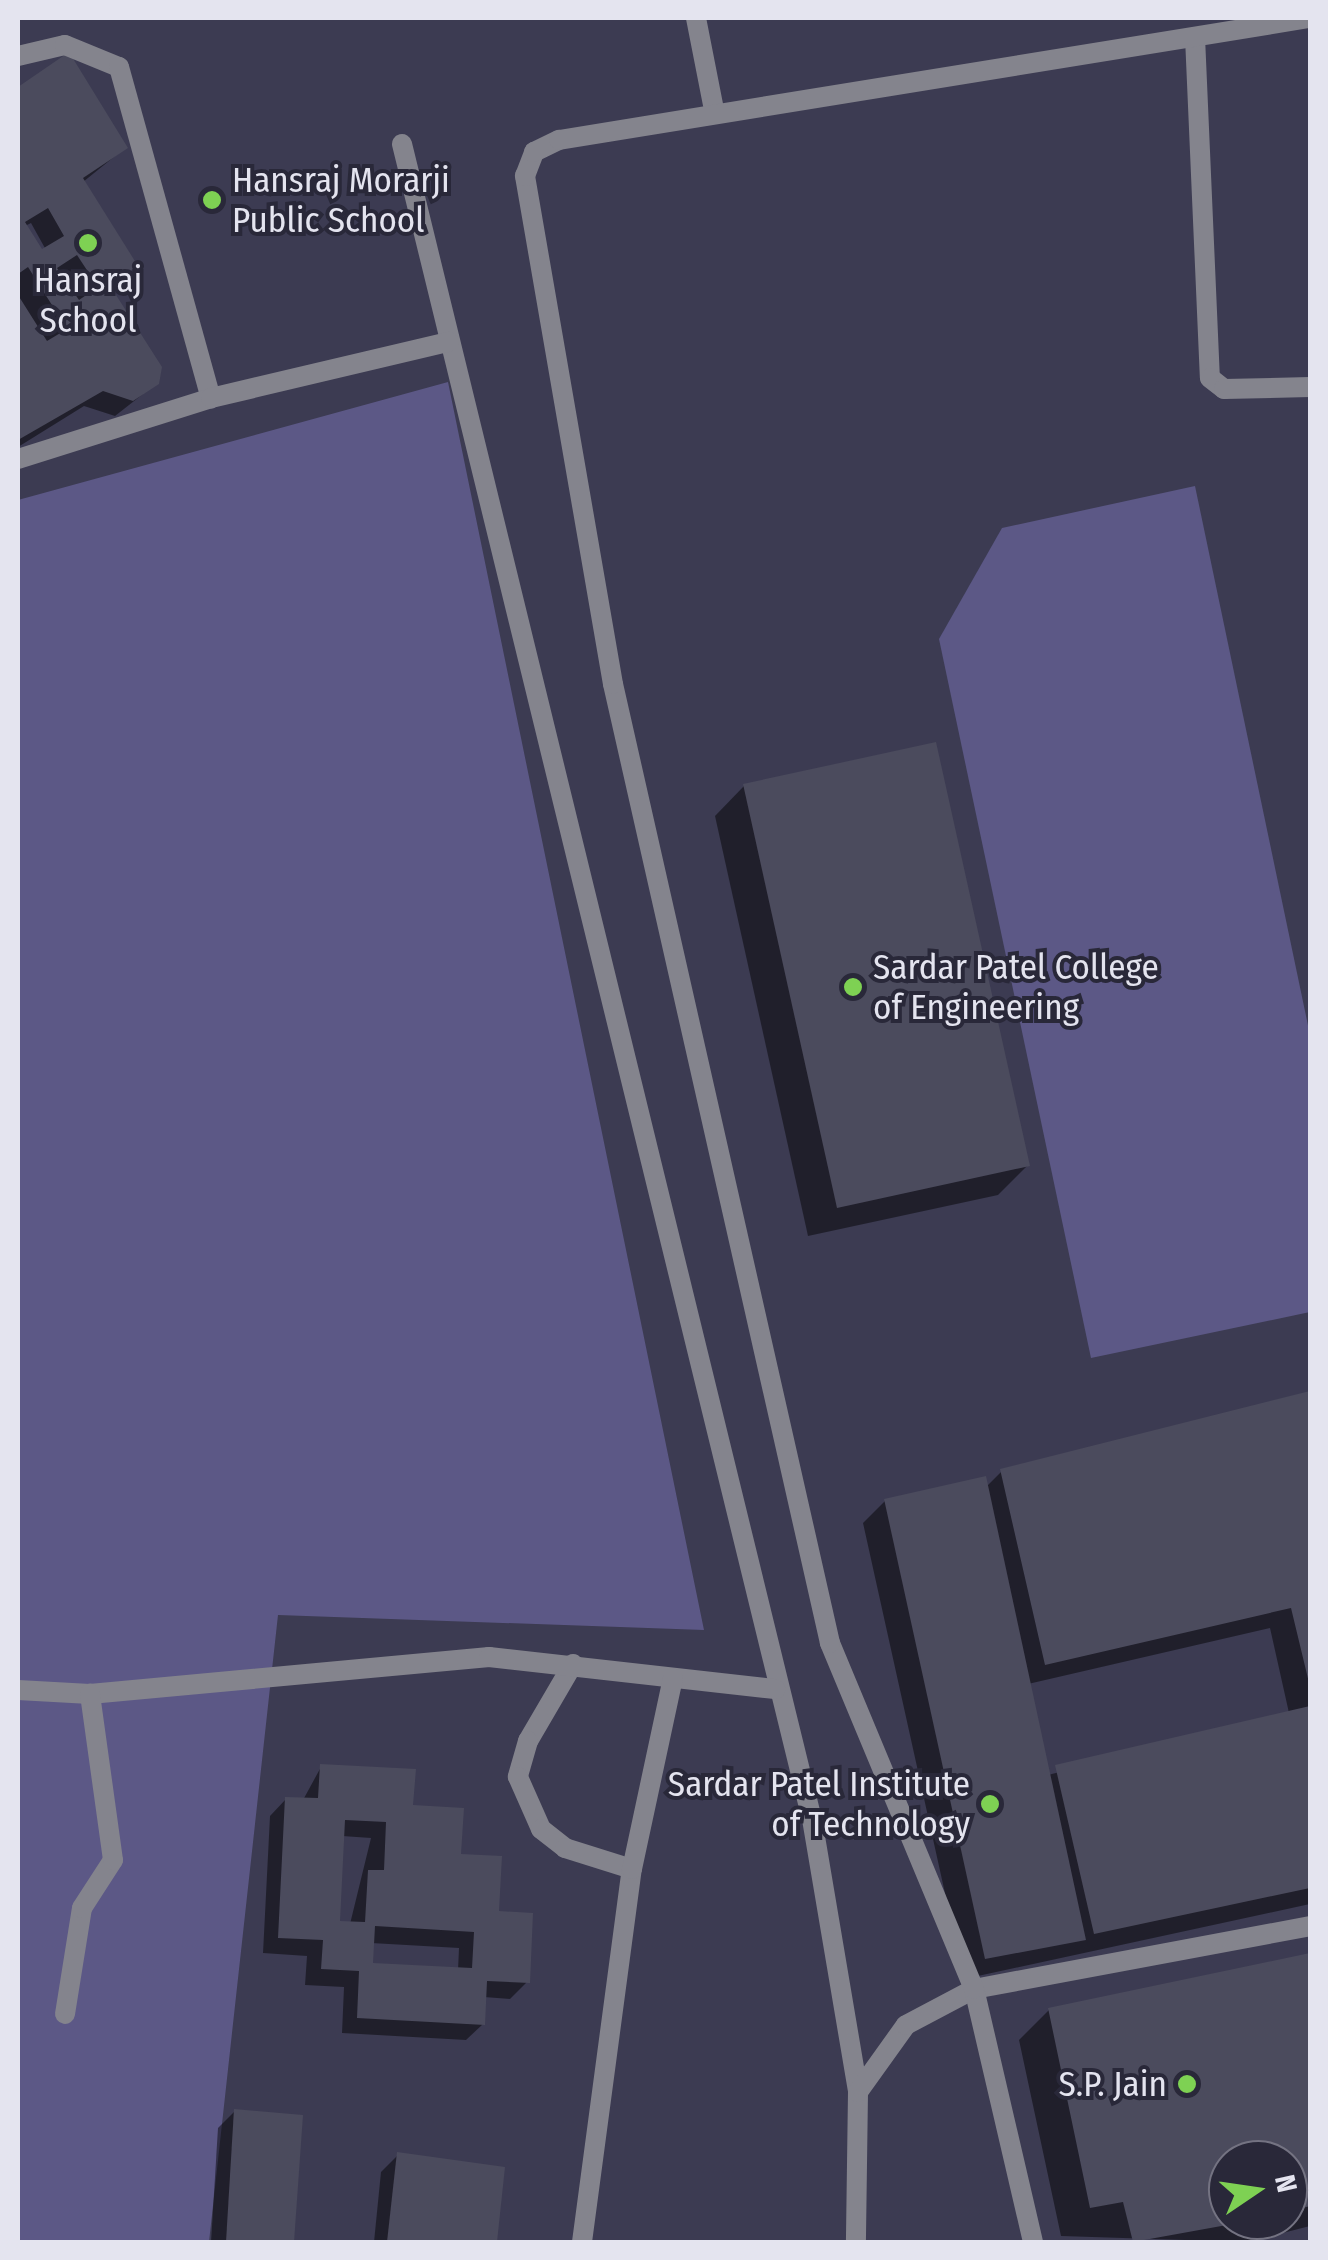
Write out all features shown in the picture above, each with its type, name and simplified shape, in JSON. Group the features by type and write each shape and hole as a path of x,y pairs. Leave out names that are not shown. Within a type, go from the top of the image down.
{"lane":[{"path":"696,18 714,110"},
{"path":"1033,2242 974,1989 830,1644 613,684 525,176 534,152 559,140 714,110 1309,18"},
{"path":"1195,37 1210,378 1224,388 1310,387"},
{"path":"18,56 65,45 119,67 132,89 211,398"},
{"path":"402,144 836,1934 858,2092 856,2242"},
{"path":"18,459 211,398 448,342"},
{"path":"18,1690 90,1694 488,1657 775,1689"},
{"path":"573,1664 528,1741 518,1777 541,1829 565,1848 632,1869"},
{"path":"582,2242 632,1869 673,1678"},
{"path":"66,2014 82,1908 112,1860 90,1694"},
{"path":"858,2092 906,2025 974,1989 1310,1926"}],"shaded area":[{"path":"18,18 1310,18 1310,2242 18,2242"},
{"path":"448,382 704,1630 278,1615 209,2242 18,2242 18,500"},
{"path":"1195,486 1310,1035 1310,1312 1091,1358 939,639 1002,528"}],"building":[{"name":"Hansraj School","path":"69,52 128,148 83,178 138,266 109,284 162,367 159,384 133,401 103,391 18,440 18,295 47,341 67,329 28,267 18,274 18,87","holes":["48,208 64,236 42,249 25,222","77,255 98,287 79,300 57,268"]},
{"path":"936,742 1030,1166 837,1208 743,784"},
{"path":"1310,1391 1310,1687 1291,1608 1045,1665 1000,1469"},
{"name":"Sardar Patel Institute of Technology","path":"986,1476 1086,1940 985,1959 884,1499"},
{"path":"1310,1706 1310,1888 1094,1934 1055,1765"},
{"path":"320,1764 416,1769 413,1805 464,1808 461,1854 502,1856 499,1911 533,1913 530,1983 487,1981 485,2025 357,2018 359,1971 321,1969 323,1940 278,1938 285,1797 318,1798","holes":["345,1820 386,1822 384,1870 368,1870 365,1922 340,1921","375,1926 474,1932 472,1968 373,1963"]},
{"name":"S.P. Jain","path":"1310,1953 1310,2206 1308,2140 1208,2140 1208,2228 1133,2242 1123,2202 1090,2208 1048,2008"},
{"path":"234,2109 303,2115 294,2242 226,2242"},
{"path":"397,2152 505,2167 497,2242 387,2242"}],"place":[{"name":"Hansraj Morarji Public School","path":"212,200"},
{"name":"Hansraj School","path":"88,243"},
{"name":"Sardar Patel College of Engineering","path":"853,987"},
{"name":"Sardar Patel Institute of Technology","path":"990,1804"},
{"name":"S.P. Jain","path":"1187,2084"}]}
